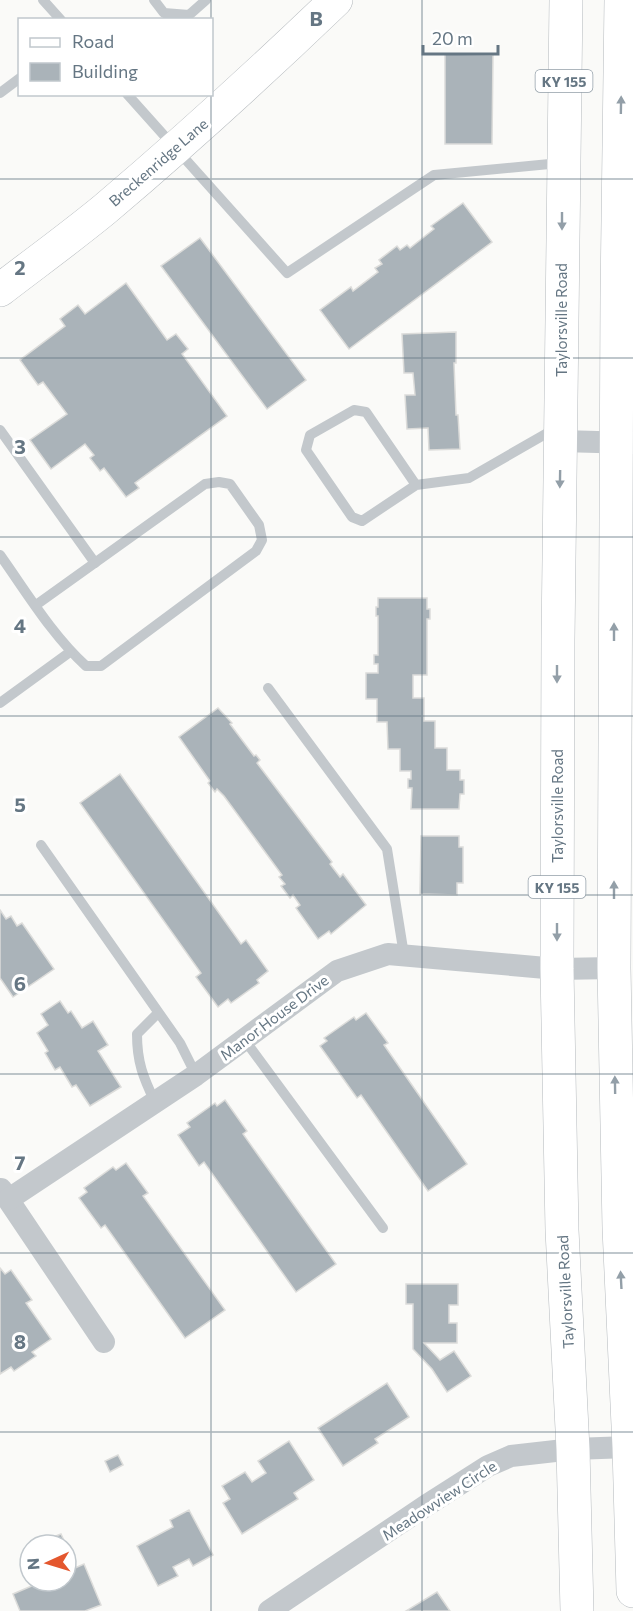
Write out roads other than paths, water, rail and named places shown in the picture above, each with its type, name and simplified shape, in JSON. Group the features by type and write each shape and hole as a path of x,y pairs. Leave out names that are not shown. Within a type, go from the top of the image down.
{"main road":[{"name":"Breckenridge Lane","path":"0,290 100,213 235,94 336,0"},
{"path":"544,0 565,78"},
{"name":"Taylorsville Road","path":"566,0 558,640 557,969 562,1230 573,1449 577,1611"},
{"path":"621,0 627,158 621,296 624,443 614,968 619,1228 633,1591"}],"street":[{"path":"561,433 624,443"},
{"name":"Manor House Drive","path":"104,1342 5,1193 155,1102 337,971 388,954 557,969 614,968"},
{"name":"Meadowview Circle","path":"269,1611 488,1467 511,1456 573,1449 629,1447"}],"lane":[{"path":"43,0 59,18"},
{"path":"154,0 164,13 189,15 206,0"},
{"path":"0,93 18,80"},
{"path":"129,96 286,273 434,175 563,163"},
{"path":"416,485 366,412 354,410 310,435 306,450 352,518 362,521 416,485 469,478 561,433"},
{"path":"0,430 95,563"},
{"path":"0,555 36,605 70,652 86,666 100,666 256,551 262,540 260,525 230,484 219,482 205,484 36,605"},
{"path":"0,703 70,652"},
{"path":"268,688 387,849 404,955"},
{"path":"41,845 180,1043 196,1074"},
{"path":"155,1102 144,1080 137,1055 137,1034 159,1013"},
{"path":"244,1039 383,1228"}]}
